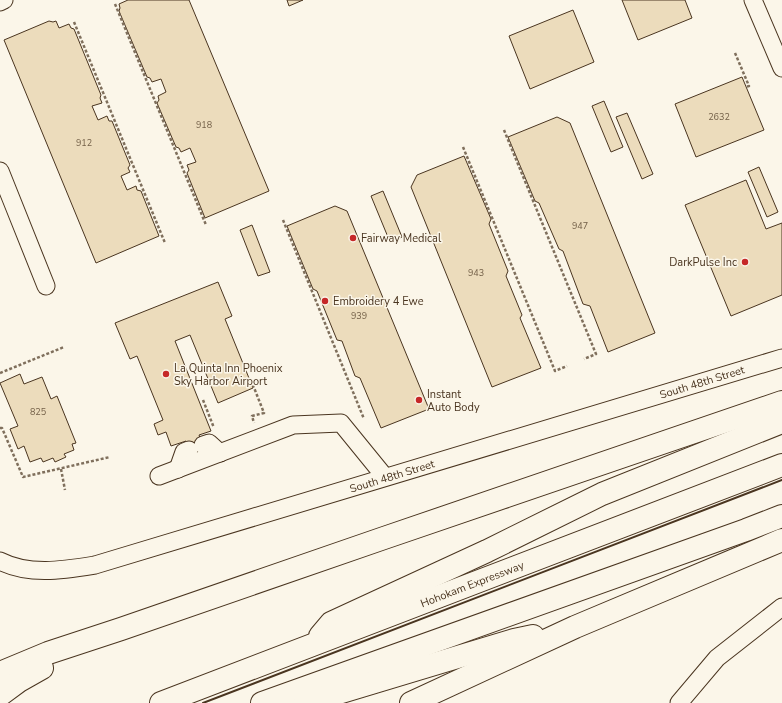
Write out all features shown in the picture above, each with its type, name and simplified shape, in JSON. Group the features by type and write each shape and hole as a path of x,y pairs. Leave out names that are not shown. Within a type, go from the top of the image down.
{"highway":[{"path":"0,673 48,653 121,630 384,538 782,402"},
{"path":"312,646 331,623 487,551 602,494 782,422"},
{"name":"Hohokam Expressway","path":"161,703 782,466"},
{"path":"262,703 782,516"},
{"path":"411,703 575,627 782,540"},
{"path":"305,703 514,640 575,627"},
{"path":"0,695 19,681 43,667 121,630"}],"street":[{"path":"0,2 4,0"},
{"path":"753,0 782,68"},
{"path":"0,171 46,286"},
{"name":"South 48th Street","path":"0,561 27,569 56,571 94,565 782,358"},
{"path":"159,476 293,425 341,423 385,478"},
{"path":"178,469 184,452 210,443 220,453"},
{"path":"679,703 717,658 782,607"}],"path":[{"path":"115,4 206,225"},
{"path":"74,22 165,243"},
{"path":"735,53 748,86 746,87"},
{"path":"504,130 596,354 584,359"},
{"path":"463,147 555,371 567,366"},
{"path":"283,220 364,419"},
{"path":"0,373 64,346"},
{"path":"249,427 255,425 252,416 264,412 251,380"},
{"path":"203,400 216,433"},
{"path":"0,428 2,428 23,477 110,457"},
{"path":"61,468 65,490"}],"building":[{"path":"128,0 189,0 269,191 205,218 187,173 189,170 187,165 196,162 190,148 181,152 179,148 176,147 157,103 159,100 158,96 166,92 161,79 152,82 150,78 147,77 119,11 119,4"},
{"path":"287,0 303,0 289,6"},
{"path":"622,0 685,0 692,18 638,40"},
{"path":"573,10 594,62 530,89 509,36"},
{"path":"49,21 56,21 59,28 69,24 71,28 74,29 101,95 100,98 102,103 92,106 98,120 107,116 109,121 112,121 130,165 128,168 130,172 121,176 127,190 136,186 137,190 141,191 159,236 96,263 4,40"},
{"path":"742,77 764,130 696,157 675,104"},
{"path":"604,101 623,147 611,152 592,106"},
{"path":"627,113 653,174 642,179 616,117"},
{"path":"557,117 570,123 655,333 608,352 590,306 583,304 563,251 559,249 539,203 535,201 508,137"},
{"path":"464,156 491,219 489,224 508,271 506,276 522,315 520,318 541,368 492,387 411,187 417,175"},
{"path":"759,167 778,212 767,217 748,172"},
{"name":"DarkPulse Inc","path":"746,180 766,229 782,223 782,295 731,316 685,205"},
{"path":"383,191 402,237 390,242 371,196"},
{"path":"335,206 347,211 429,409 381,428 360,378 355,376 342,341 337,340 317,291 313,289 287,226"},
{"path":"252,225 270,272 258,276 240,230"},
{"name":"La Quinta Inn Phoenix Sky Harbor Airport","path":"218,282 232,316 225,319 253,388 218,403 190,335 175,341 211,431 199,435 205,451 192,457 186,441 171,446 166,432 158,435 154,424 163,420 137,356 130,359 115,323"},
{"path":"20,374 24,384 42,377 51,399 57,396 76,443 72,444 74,450 64,454 66,457 55,462 53,458 43,462 41,458 30,462 24,446 18,449 10,429 18,426 0,383"}],"wall":[{"path":"203,703 782,480"}],"place":[{"name":"Fairway Medical","path":"353,238"},
{"name":"DarkPulse Inc","path":"745,262"},
{"name":"Embroidery 4 Ewe","path":"325,301"},
{"name":"La Quinta Inn Phoenix Sky Harbor Airport","path":"166,374"},
{"name":"Instant Auto Body","path":"419,400"}]}
